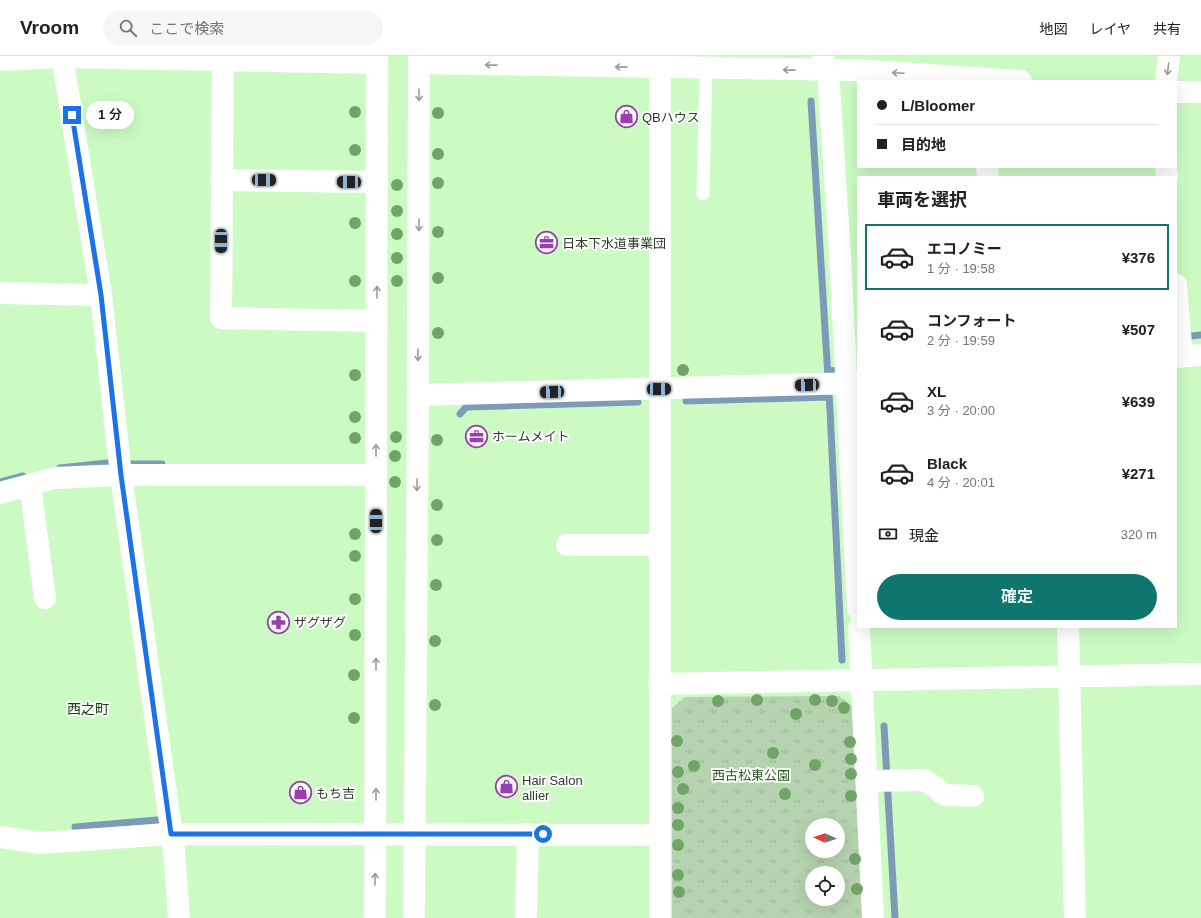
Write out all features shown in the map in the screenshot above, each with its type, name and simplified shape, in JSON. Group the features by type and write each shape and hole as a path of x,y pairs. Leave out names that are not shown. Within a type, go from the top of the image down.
{"street":[{"path":"62,56 101,295 121,475 171,834 180,918"},
{"path":"0,60 62,56 223,59 377,59 375,918"},
{"path":"1166,80 1169,56"},
{"path":"223,59 221,318 377,321"},
{"path":"414,918 419,60 706,69 825,63 851,70 981,80"},
{"path":"825,63 849,254 842,379 857,555"},
{"path":"660,68 660,918"},
{"path":"1177,92 1201,92"},
{"path":"221,180 377,182"},
{"path":"0,293 101,295"},
{"path":"1177,293 1184,349"},
{"path":"418,395 659,389 842,379"},
{"path":"0,493 55,478 121,475 376,475"},
{"path":"30,485 45,598"},
{"path":"567,545 659,546"},
{"path":"859,628 862,680 880,781 874,918"},
{"path":"1068,628 1074,918"},
{"path":"659,684 1201,674"},
{"path":"880,781 925,780 945,795 973,796"},
{"path":"0,838 40,843 171,834 375,833 660,835"},
{"path":"526,918 528,834"}],"lane":[{"path":"703,194 706,69"}],"green space":[{"name":"西古松東公園","path":"839,696 852,706 865,918 672,918 672,708 685,697"}],"waterway":[{"path":"811,101 830,410 842,660"},
{"path":"1182,337 1201,335"},
{"path":"828,371 857,369"},
{"path":"686,401 829,397"},
{"path":"460,414 466,407 638,402"},
{"path":"60,468 107,463"},
{"path":"130,464 162,464"},
{"path":"0,482 23,476"},
{"path":"884,726 895,918"},
{"path":"75,827 157,820"}],"place":[{"name":"QBハウス","path":"626,117"},
{"name":"日本下水道事業団","path":"547,243"},
{"name":"ホームメイト","path":"477,436"},
{"name":"ザグザグ","path":"279,622"},
{"name":"Hair Salon allier","path":"507,787"},
{"name":"もち吉","path":"301,793"}],"district":[{"name":"西之町","path":"88,709"}],"route":[{"path":"72,115 101,295 121,475 171,834 543,834"}]}
